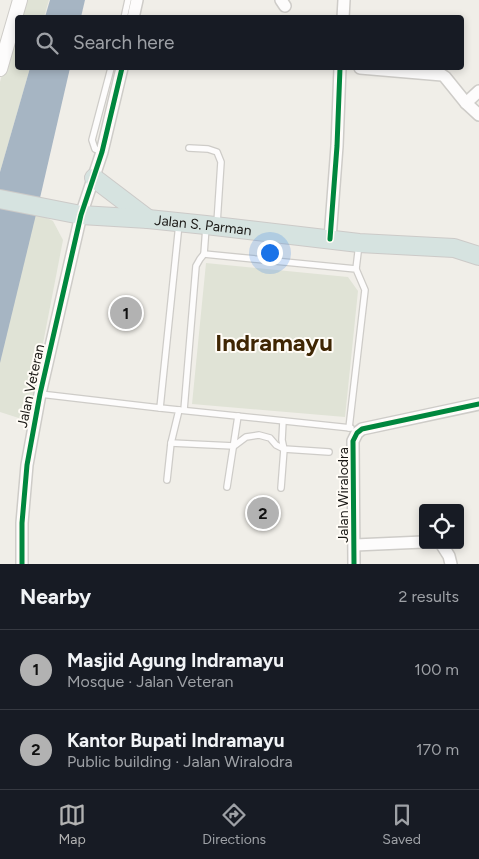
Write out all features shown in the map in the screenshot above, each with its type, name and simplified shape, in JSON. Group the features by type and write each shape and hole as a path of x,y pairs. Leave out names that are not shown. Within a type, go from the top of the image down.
{"main road":[{"path":"94,178 148,219"},
{"name":"Jalan S. Parman","path":"0,200 80,215 211,225 359,243 454,248 479,256"}],"street":[{"path":"16,15 20,0"},
{"path":"134,15 137,0"},
{"path":"343,15 344,0"},
{"path":"0,69 15,17"},
{"name":"Jalan Veteran","path":"22,564 22,523 27,465 40,394 80,215 102,152 122,70"},
{"path":"330,239 337,146 340,70"},
{"path":"383,70 442,75 466,103 479,114"},
{"path":"466,103 479,91"},
{"path":"362,429 479,404"},
{"name":"Jalan Wiralodra","path":"354,564 353,441 357,433 362,429"},
{"path":"355,546 419,542"},
{"path":"445,549 452,564"}],"lane":[{"path":"125,15 128,0"},
{"path":"102,152 95,149 92,140 110,70"},
{"path":"168,480 171,443 182,410 196,266 204,254 222,162 217,152 208,149 189,148"},
{"path":"160,408 179,222"},
{"path":"349,428 364,290 356,269 359,243"},
{"path":"204,254 356,269"},
{"path":"40,394 362,429"},
{"path":"227,487 238,416"},
{"path":"281,488 284,450 282,440 283,421"},
{"path":"171,443 234,446 246,437 258,435 270,438 284,450 330,452"}],"shaded area":[{"path":"23,0 49,0 45,15 19,15"},
{"path":"15,27 15,70 29,70 0,172 0,82"},
{"path":"0,207 39,214 53,221 63,240 28,421 0,412"},
{"path":"206,263 348,277 358,291 345,417 192,404"}],"water":[{"path":"50,0 85,0 81,15 46,15"},
{"path":"29,70 70,70 0,363 0,172"}],"cycle path":[{"path":"22,564 22,523 27,465 40,394 81,215 102,152 122,70"},
{"path":"330,239 337,146 340,70"},
{"path":"354,564 353,441 357,433 362,429 479,404"}],"place":[{"name":"Masjid Agung Indramayu","path":"126,313"},
{"name":"Kantor Bupati Indramayu","path":"263,513"}],"district":[{"name":"Indramayu","path":"274,342"}]}
